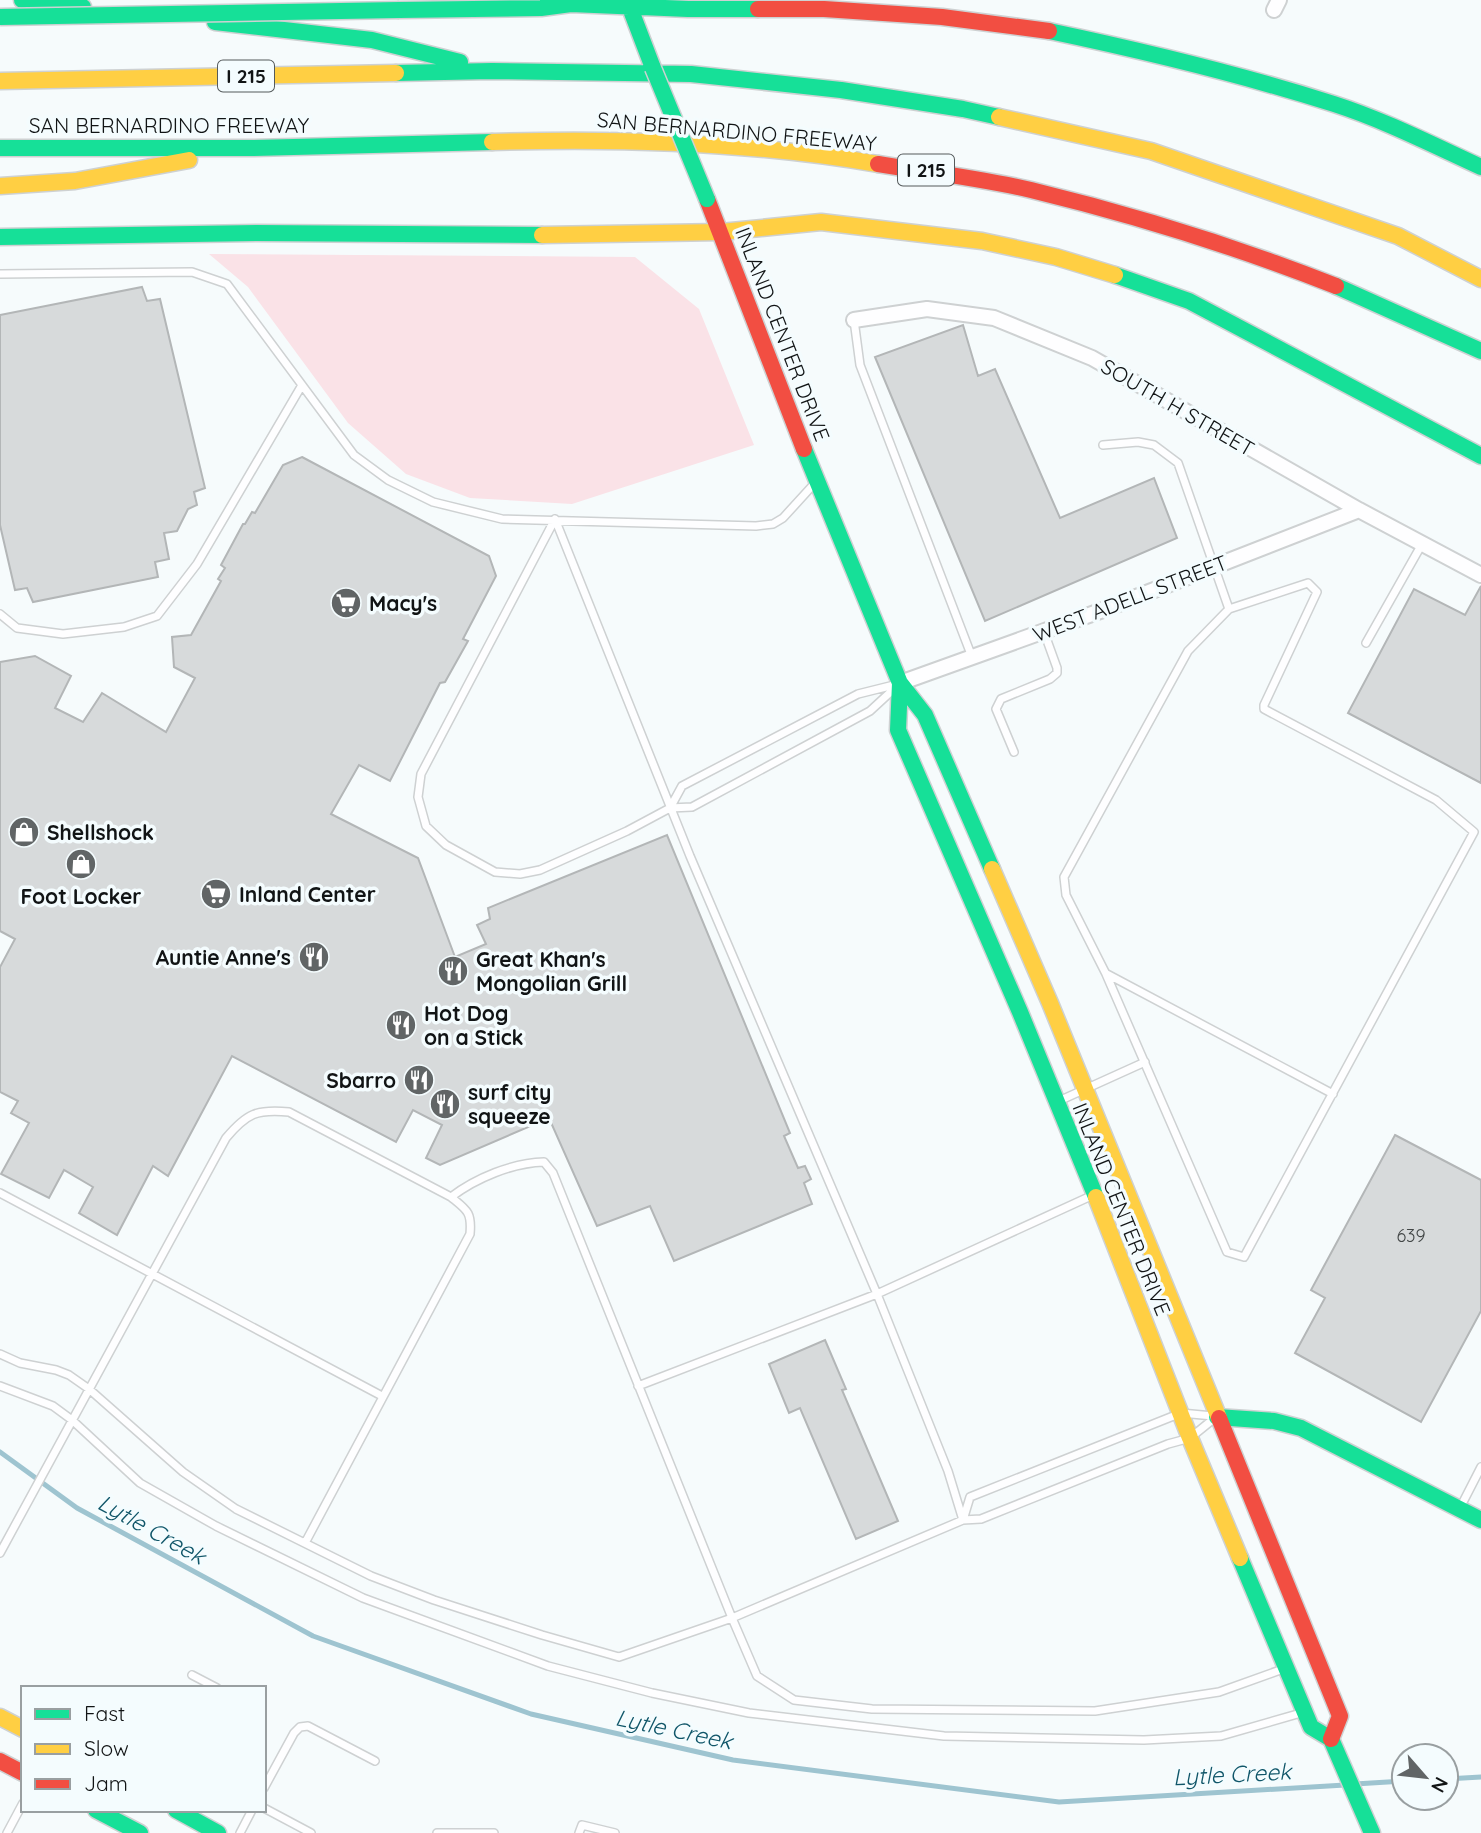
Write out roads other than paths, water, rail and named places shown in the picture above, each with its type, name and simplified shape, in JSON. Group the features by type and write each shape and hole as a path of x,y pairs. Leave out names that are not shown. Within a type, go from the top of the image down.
{"main road":[{"path":"22,0 372,40 492,71"},
{"path":"0,17 541,8 571,4 629,4 824,9 954,18 1040,29 1138,50 1255,80 1348,108 1481,167"},
{"name":"INLAND CENTER DRIVE","path":"629,4 817,481 900,683 925,715 1086,1090 1340,1716 1331,1739"},
{"name":"I 215","path":"0,81 492,71 691,74 841,90 963,109 1151,151 1398,236 1481,279"},
{"path":"1255,80 1312,109 1433,160 1481,185"},
{"name":"SAN BERNARDINO FREEWAY","path":"0,148 253,148 586,139 827,155 1028,189 1137,218 1342,288 1481,351"},
{"path":"0,186 75,181 253,148"},
{"path":"0,237 257,233 470,236 721,232 821,222 982,241 1056,257 1139,282 1189,302 1481,456"},
{"path":"1228,321 1273,332 1481,439"},
{"name":"INLAND CENTER DRIVE","path":"900,683 898,730 1057,1102 1190,1438 1311,1727 1331,1739 1372,1833"},
{"path":"1217,1416 1274,1421 1301,1428 1481,1520"},
{"path":"0,1717 21,1728"},
{"path":"2,1767 21,1772"},
{"path":"100,1812 140,1833"},
{"path":"185,1812 218,1833"}],"street":[{"name":"SOUTH H STREET","path":"854,320 927,309 994,318 1092,358 1359,510 1481,575"},
{"name":"WEST ADELL STREET","path":"900,683 1044,632 1359,510"}],"lane":[{"path":"0,274 192,272 227,284 354,455 388,480 433,502 468,512 502,519 764,525 773,524 783,518 817,481"},
{"path":"854,320 860,365 972,657"},
{"path":"0,614 17,628 62,634 124,627 157,616 197,564 302,385"},
{"path":"1103,445 1138,442 1154,445 1178,463 1229,609"},
{"path":"555,519 670,808 877,1293 948,1471 962,1520"},
{"path":"555,519 421,774 418,797 426,826 446,845 495,872 520,874 540,870 627,831 670,808 692,807 870,711 900,683"},
{"path":"1366,643 1422,544"},
{"path":"1308,583 1317,592 1264,709 1436,800 1475,832 1244,1257 1227,1252 1106,974 1066,895 1064,877 1188,651 1229,609 1308,583"},
{"path":"1014,752 996,709 1001,699 1050,679 1057,673 1044,632"},
{"path":"670,808 682,786 858,694 900,683"},
{"path":"1106,974 1333,1094"},
{"path":"1057,1102 1144,1062"},
{"path":"0,1553 226,1138 241,1119 263,1110 289,1112 451,1197 466,1210 471,1219 470,1234 305,1543"},
{"path":"451,1197 467,1184 526,1163 544,1163 553,1173 757,1676 794,1700 873,1709 1095,1711 1220,1692 1287,1668"},
{"path":"0,1193 382,1396"},
{"path":"638,1386 877,1293 1095,1195"},
{"path":"0,1354 20,1363 69,1375 194,1479 236,1509 371,1576 433,1600 619,1657 732,1618 962,1520 981,1519 1168,1444 1190,1438 1217,1416"},
{"path":"0,1386 53,1406 72,1420 140,1483 216,1526 363,1598 548,1666 652,1693 749,1713 944,1736 1144,1740 1221,1736 1305,1712"},
{"path":"962,1520 970,1497 1181,1413 1217,1416"},
{"path":"1459,1509 1481,1467"},
{"path":"192,1675 213,1686"},
{"path":"266,1784 294,1733 300,1727 308,1726 375,1761"},
{"path":"7,1833 21,1808"},
{"path":"266,1809 311,1833"},
{"path":"240,1833 251,1812"},
{"path":"579,1833 582,1825 615,1833"},
{"path":"438,1833 494,1833"}],"waterway":[{"name":"Lytle Creek","path":"0,1452 77,1508 313,1636 531,1714 733,1760 1059,1802 1345,1785"},
{"name":"Lytle Creek","path":"1460,1778 1481,1777"},
{"name":"Lytle Creek","path":"1355,1784 1390,1782"}],"place":[{"name":"Macy's","path":"346,603"},
{"name":"Shellshock","path":"24,832"},
{"name":"Foot Locker","path":"81,864"},
{"name":"Inland Center","path":"216,894"},
{"name":"Auntie Anne's","path":"314,957"},
{"name":"Great Khan's Mongolian Grill","path":"453,971"},
{"name":"Hot Dog on a Stick","path":"401,1025"},
{"name":"Sbarro","path":"419,1080"},
{"name":"surf city squeeze","path":"445,1104"}]}
